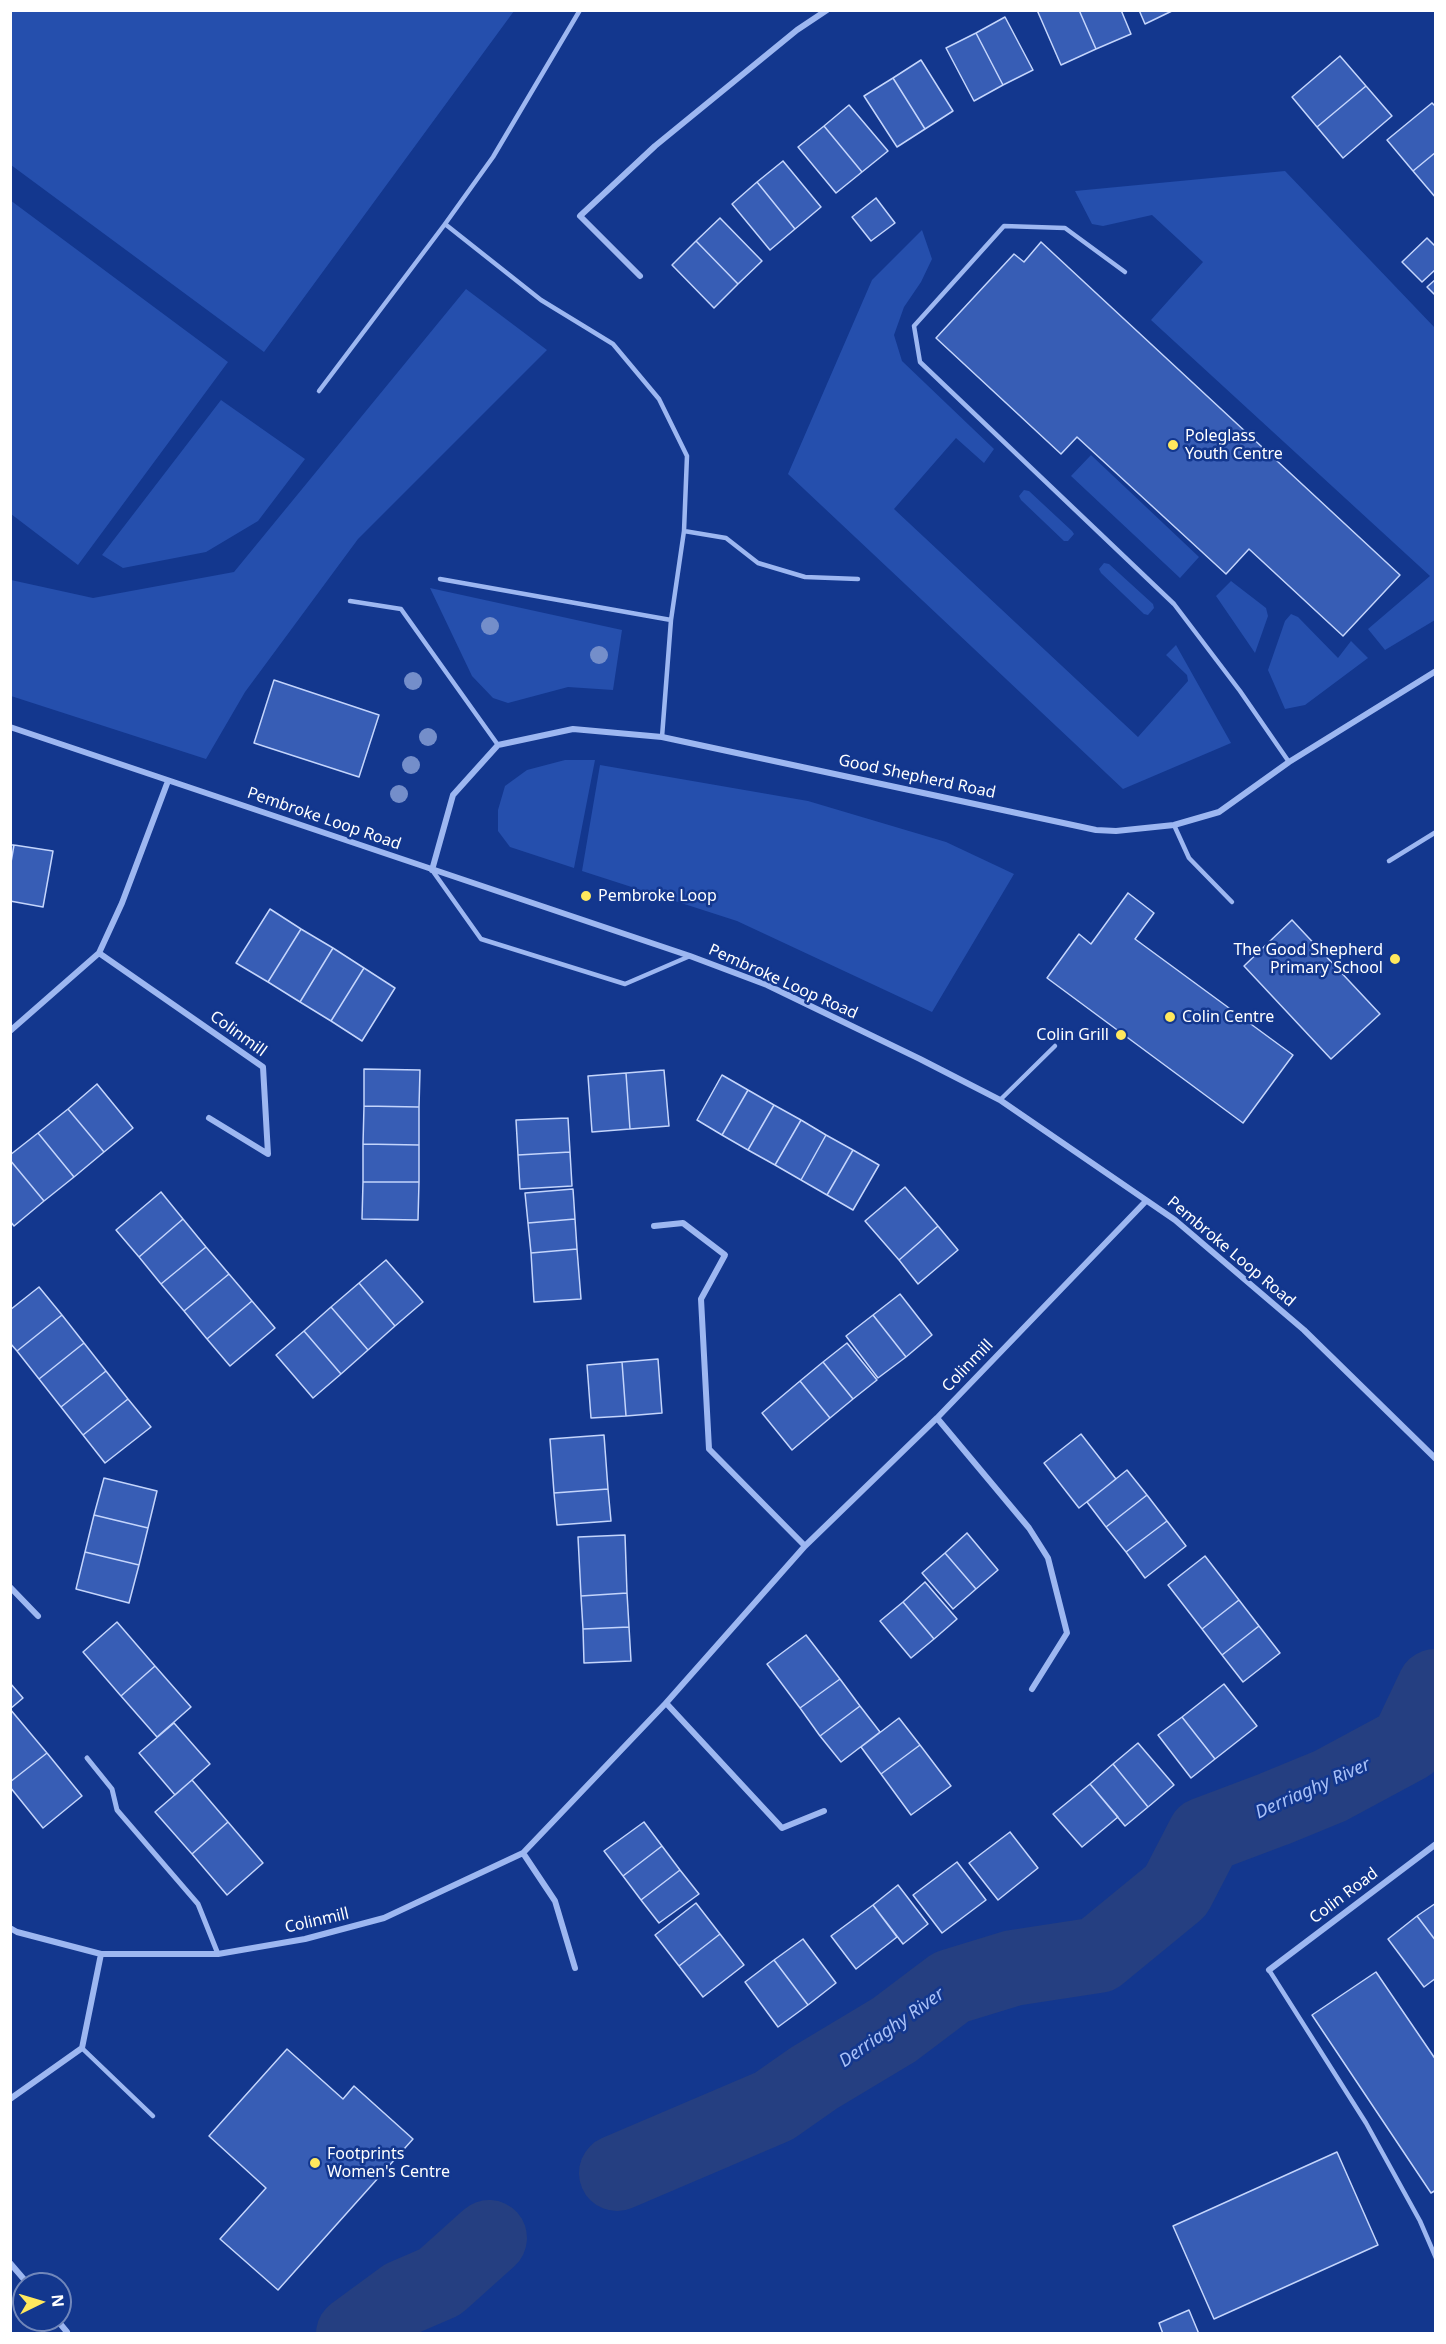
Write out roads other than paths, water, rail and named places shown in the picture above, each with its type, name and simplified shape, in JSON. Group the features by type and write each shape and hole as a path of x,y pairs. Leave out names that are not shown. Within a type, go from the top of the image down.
{"street":[{"path":"640,276 580,216 655,146 797,30 827,10"},
{"name":"Good Shepherd Road","path":"498,744 573,729 662,737 1096,830 1116,831 1174,825 1219,812 1288,762 1436,671"},
{"name":"Pembroke Loop Road","path":"10,727 690,956 767,985 1000,1100 1175,1220 1304,1330 1436,1459"},
{"path":"432,870 453,795 498,744"},
{"path":"10,1030 99,953 122,903 168,781"},
{"name":"Colinmill","path":"99,953 263,1067 268,1154 209,1118"},
{"name":"Colinmill","path":"10,1928 17,1932 101,1954 218,1954 305,1939 384,1918 523,1853 666,1703 805,1546 937,1418 1146,1201"},
{"path":"654,1226 684,1223 725,1256 701,1299 709,1449 805,1546"},
{"path":"937,1418 1029,1528 1048,1558 1067,1633 1032,1689"},
{"path":"10,1587 38,1616"},
{"path":"666,1703 782,1828 824,1811"},
{"path":"87,1758 112,1788 117,1810 198,1904 218,1954"},
{"name":"Colin Road","path":"1269,1970 1436,1844"},
{"path":"523,1853 555,1900 575,1968"},
{"path":"10,2099 82,2048 101,1954"}],"lane":[{"path":"319,391 445,224 492,157 580,10"},
{"path":"445,224 541,300 613,344 658,399 687,456 684,531 671,620 662,737"},
{"path":"1125,272 1065,228 1004,226 914,326 920,362 1174,604 1240,691 1288,762"},
{"path":"684,531 726,538 758,563 805,577 858,579"},
{"path":"440,579 671,620"},
{"path":"350,601 401,609 498,744"},
{"path":"1174,825 1189,858 1232,902"},
{"path":"1389,861 1436,832"},
{"path":"432,870 481,939 625,984 690,956"},
{"path":"1000,1100 1055,1046"},
{"path":"1269,1970 1366,2122 1420,2221 1436,2258"},
{"path":"82,2048 153,2116"}],"waterway":[{"name":"Derriaghy River","path":"617,2173 774,2106 814,2078 894,2030 951,1987 1013,1968 1098,1955 1176,1891 1205,1835 1330,1786 1408,1744 1435,1687"},
{"name":"Derriaghy River","path":"354,2334 403,2298 440,2282 489,2238"}],"place":[{"name":"Poleglass Youth Centre","path":"1173,445"},
{"name":"Pembroke Loop","path":"586,896"},
{"name":"The Good Shepherd Primary School","path":"1395,959"},
{"name":"Colin Centre","path":"1170,1017"},
{"name":"Colin Grill","path":"1121,1035"},
{"name":"Footprints Women's Centre","path":"315,2163"}]}
